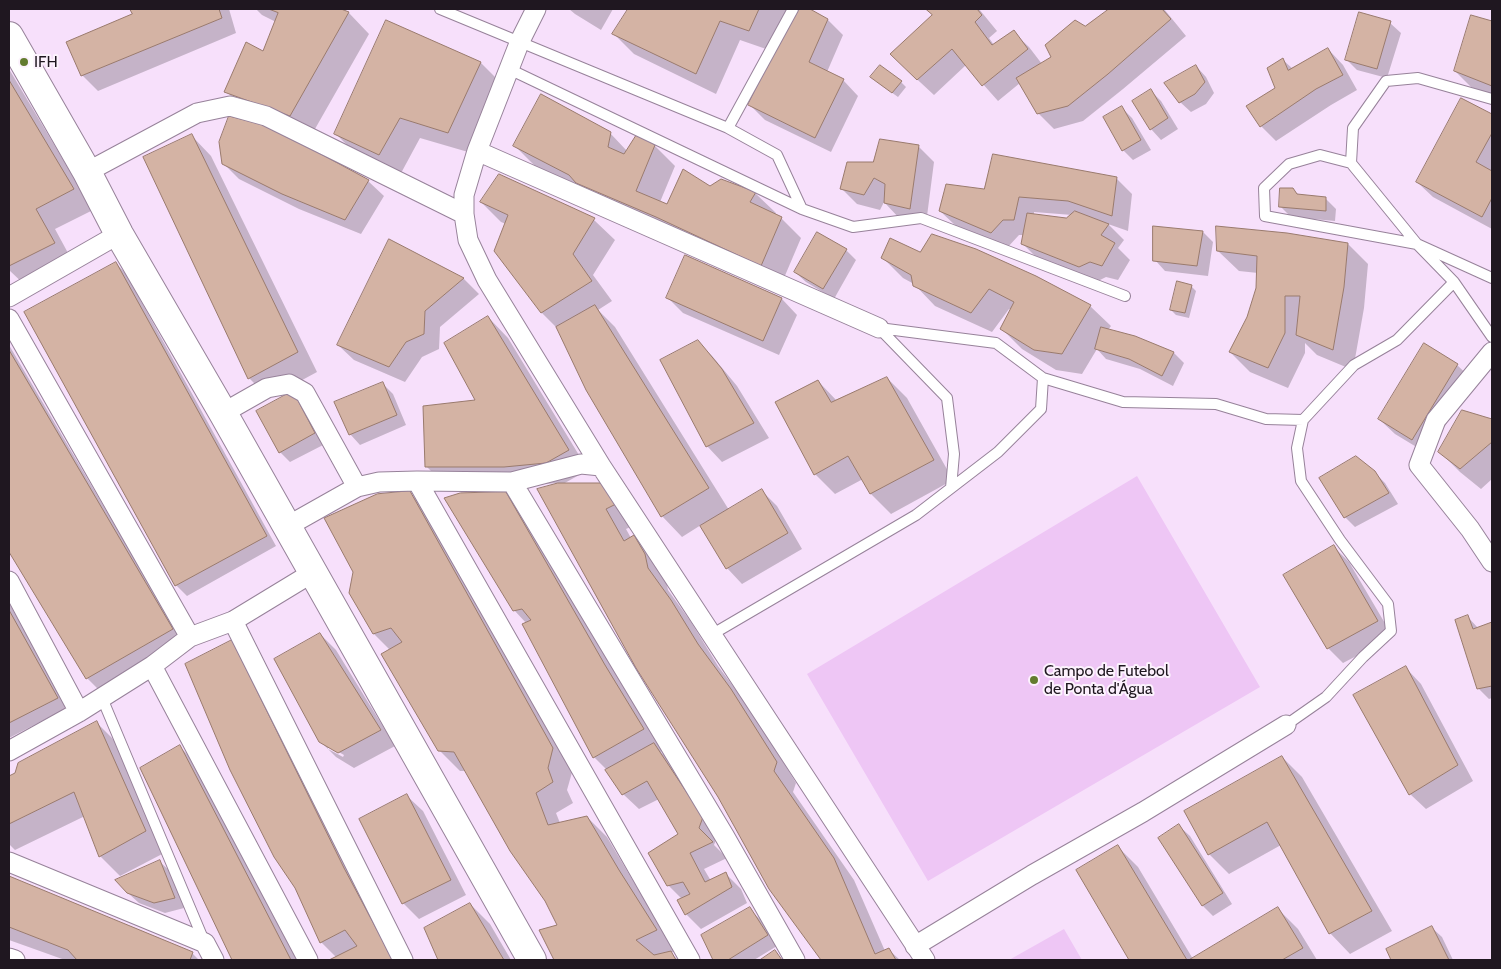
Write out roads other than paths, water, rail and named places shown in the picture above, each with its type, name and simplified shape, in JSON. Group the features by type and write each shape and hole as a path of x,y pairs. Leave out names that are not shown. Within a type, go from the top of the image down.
{"street":[{"path":"536,9 520,41 477,151 464,196 464,214 468,240 487,280 600,466 920,953 1032,875 1143,812 1286,725"},
{"path":"9,36 87,172 119,234 223,413 532,960"},
{"path":"87,172 197,113 230,106 266,116 464,214"},
{"path":"477,151 878,328"},
{"path":"9,298 119,234"},
{"path":"9,319 190,637"},
{"path":"1492,352 1436,420 1419,465 1470,529 1492,562"},
{"path":"223,413 267,388 289,384 305,393 357,487"},
{"path":"286,527 357,487 379,482 512,482 580,464 600,466"},
{"path":"417,481 690,960"},
{"path":"512,482 725,837 795,960"},
{"path":"9,751 80,712 152,666 190,637 233,621 312,573"},
{"path":"9,581 80,712"},
{"path":"233,621 403,960"},
{"path":"152,666 308,960"},
{"path":"9,862 205,943 214,960"},
{"path":"9,958 15,960"}],"lane":[{"path":"440,9 728,128 777,155 802,209"},
{"path":"728,128 793,9"},
{"path":"509,69 802,209 854,227 921,218 1125,296"},
{"path":"1351,162 1353,128 1386,81 1418,78 1492,99"},
{"path":"1492,278 1417,244 1264,216 1264,188 1289,164 1320,155 1351,162 1417,244 1454,282 1492,338"},
{"path":"1286,725 1326,697 1391,630 1388,604 1340,540 1301,481 1297,448 1303,420 1354,366 1397,340 1454,282"},
{"path":"878,328 996,343 1043,378 1123,402 1216,404 1266,419 1303,420"},
{"path":"878,328 947,398 954,454 951,488"},
{"path":"711,635 916,515 998,452 1041,409 1043,378"},
{"path":"102,698 205,943"}],"place":[{"name":"IFH","path":"24,62"},
{"name":"Campo de Futebol de Ponta d'Água","path":"1034,680"}]}
